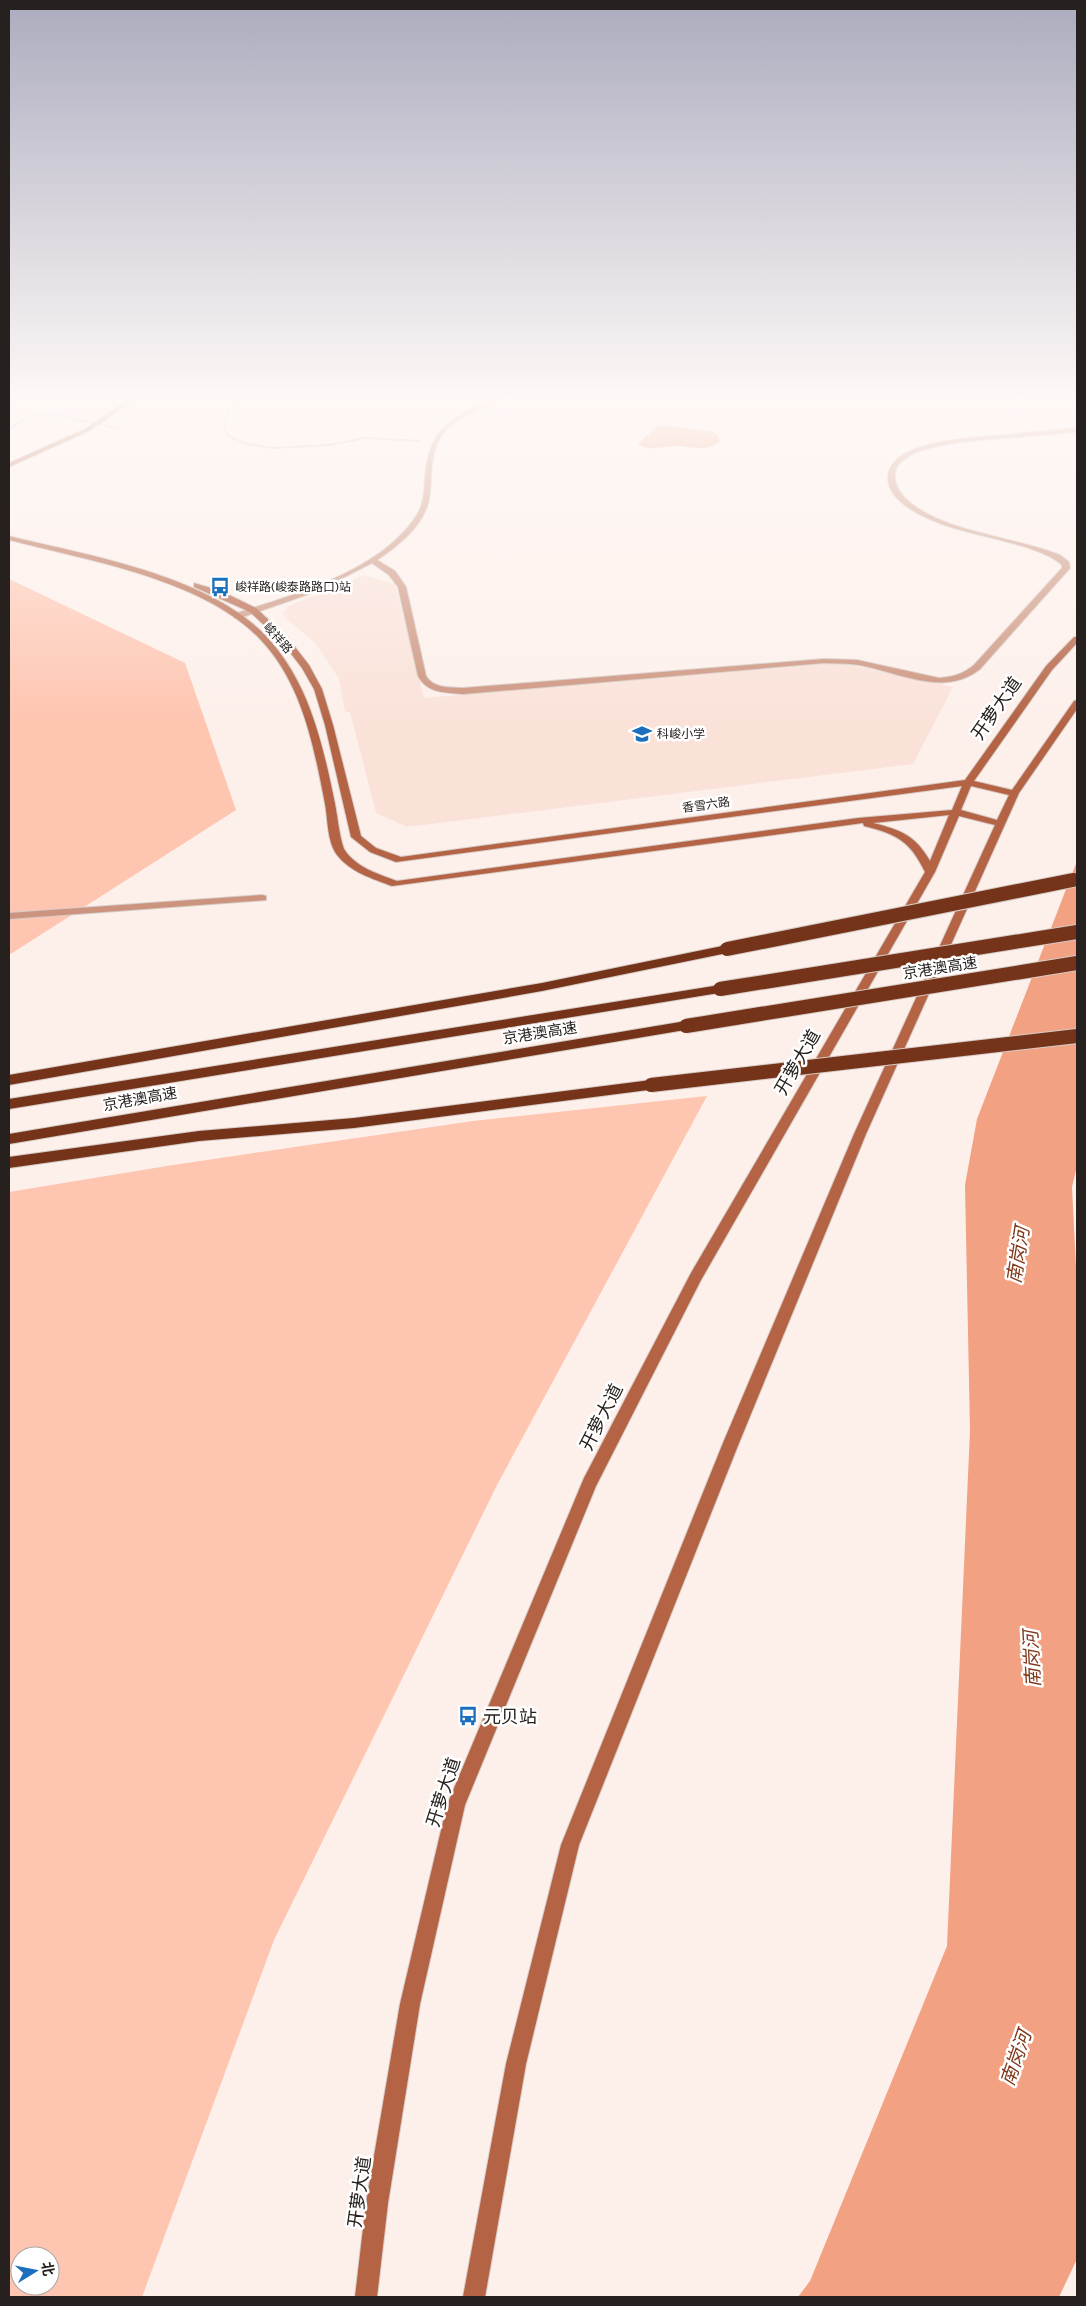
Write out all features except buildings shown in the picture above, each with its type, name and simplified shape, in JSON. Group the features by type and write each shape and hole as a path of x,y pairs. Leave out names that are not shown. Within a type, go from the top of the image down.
{"highway":[{"path":"9,1080 542,987 1077,879"},
{"name":"京港澳高速","path":"9,1104 1077,932"},
{"name":"京港澳高速","path":"9,1139 1077,963"},
{"path":"9,1163 199,1136 354,1122 651,1085 1077,1036"}],"street":[{"path":"237,616 330,581 372,560 385,552 420,515 423,509"},
{"path":"372,560 392,573 402,587 422,676 426,683 437,688 463,691 840,660 879,666 939,681 953,680 967,675 977,667 1066,568 1066,564 1058,556 1044,550 952,528 915,509"},
{"name":"峻祥路","path":"9,531 184,581 218,593 253,610 285,640 306,667 318,689 329,725 356,837 373,850 400,860"},
{"name":"峻祥路","path":"9,538 170,582 208,598 237,616 260,634 280,655 294,680 306,709 340,851 361,870 396,884 858,821"},
{"name":"开萝大道","path":"366,2297 377,2203 410,2004 456,1805 589,1484 696,1277 930,872 968,782 1049,668 1077,639"},
{"path":"474,2297 516,2064 570,1845 731,1443 856,1143 1014,794 1077,703"},
{"name":"香雪六路","path":"400,860 968,782 1014,794"},
{"path":"858,821 956,812 1000,824"},
{"path":"858,821 900,834 912,842 920,850 930,872"},
{"path":"9,916 262,898"}],"shaded area":[{"name":"科峻小学","path":"364,575 395,584 424,698 822,664 852,665 953,687 913,764 407,827 376,813 350,712 345,712 339,679 316,644 286,618 283,613 288,606"},
{"path":"9,579 185,663 236,810 9,955"},
{"path":"707,1096 497,1485 274,1940 142,2297 9,2297 9,1192 173,1165 473,1121"}],"water":[{"name":"南岗河","path":"1077,861 1077,1166 1072,1187 1077,1287 1077,2259 1059,2297 798,2297 810,2281 947,1946 970,1431 965,1185 977,1119"}],"place":[{"name":"峻祥路(峻泰路路口)站","path":"220,587"},
{"name":"科峻小学","path":"642,734"},
{"name":"元贝站","path":"468,1716"}]}
